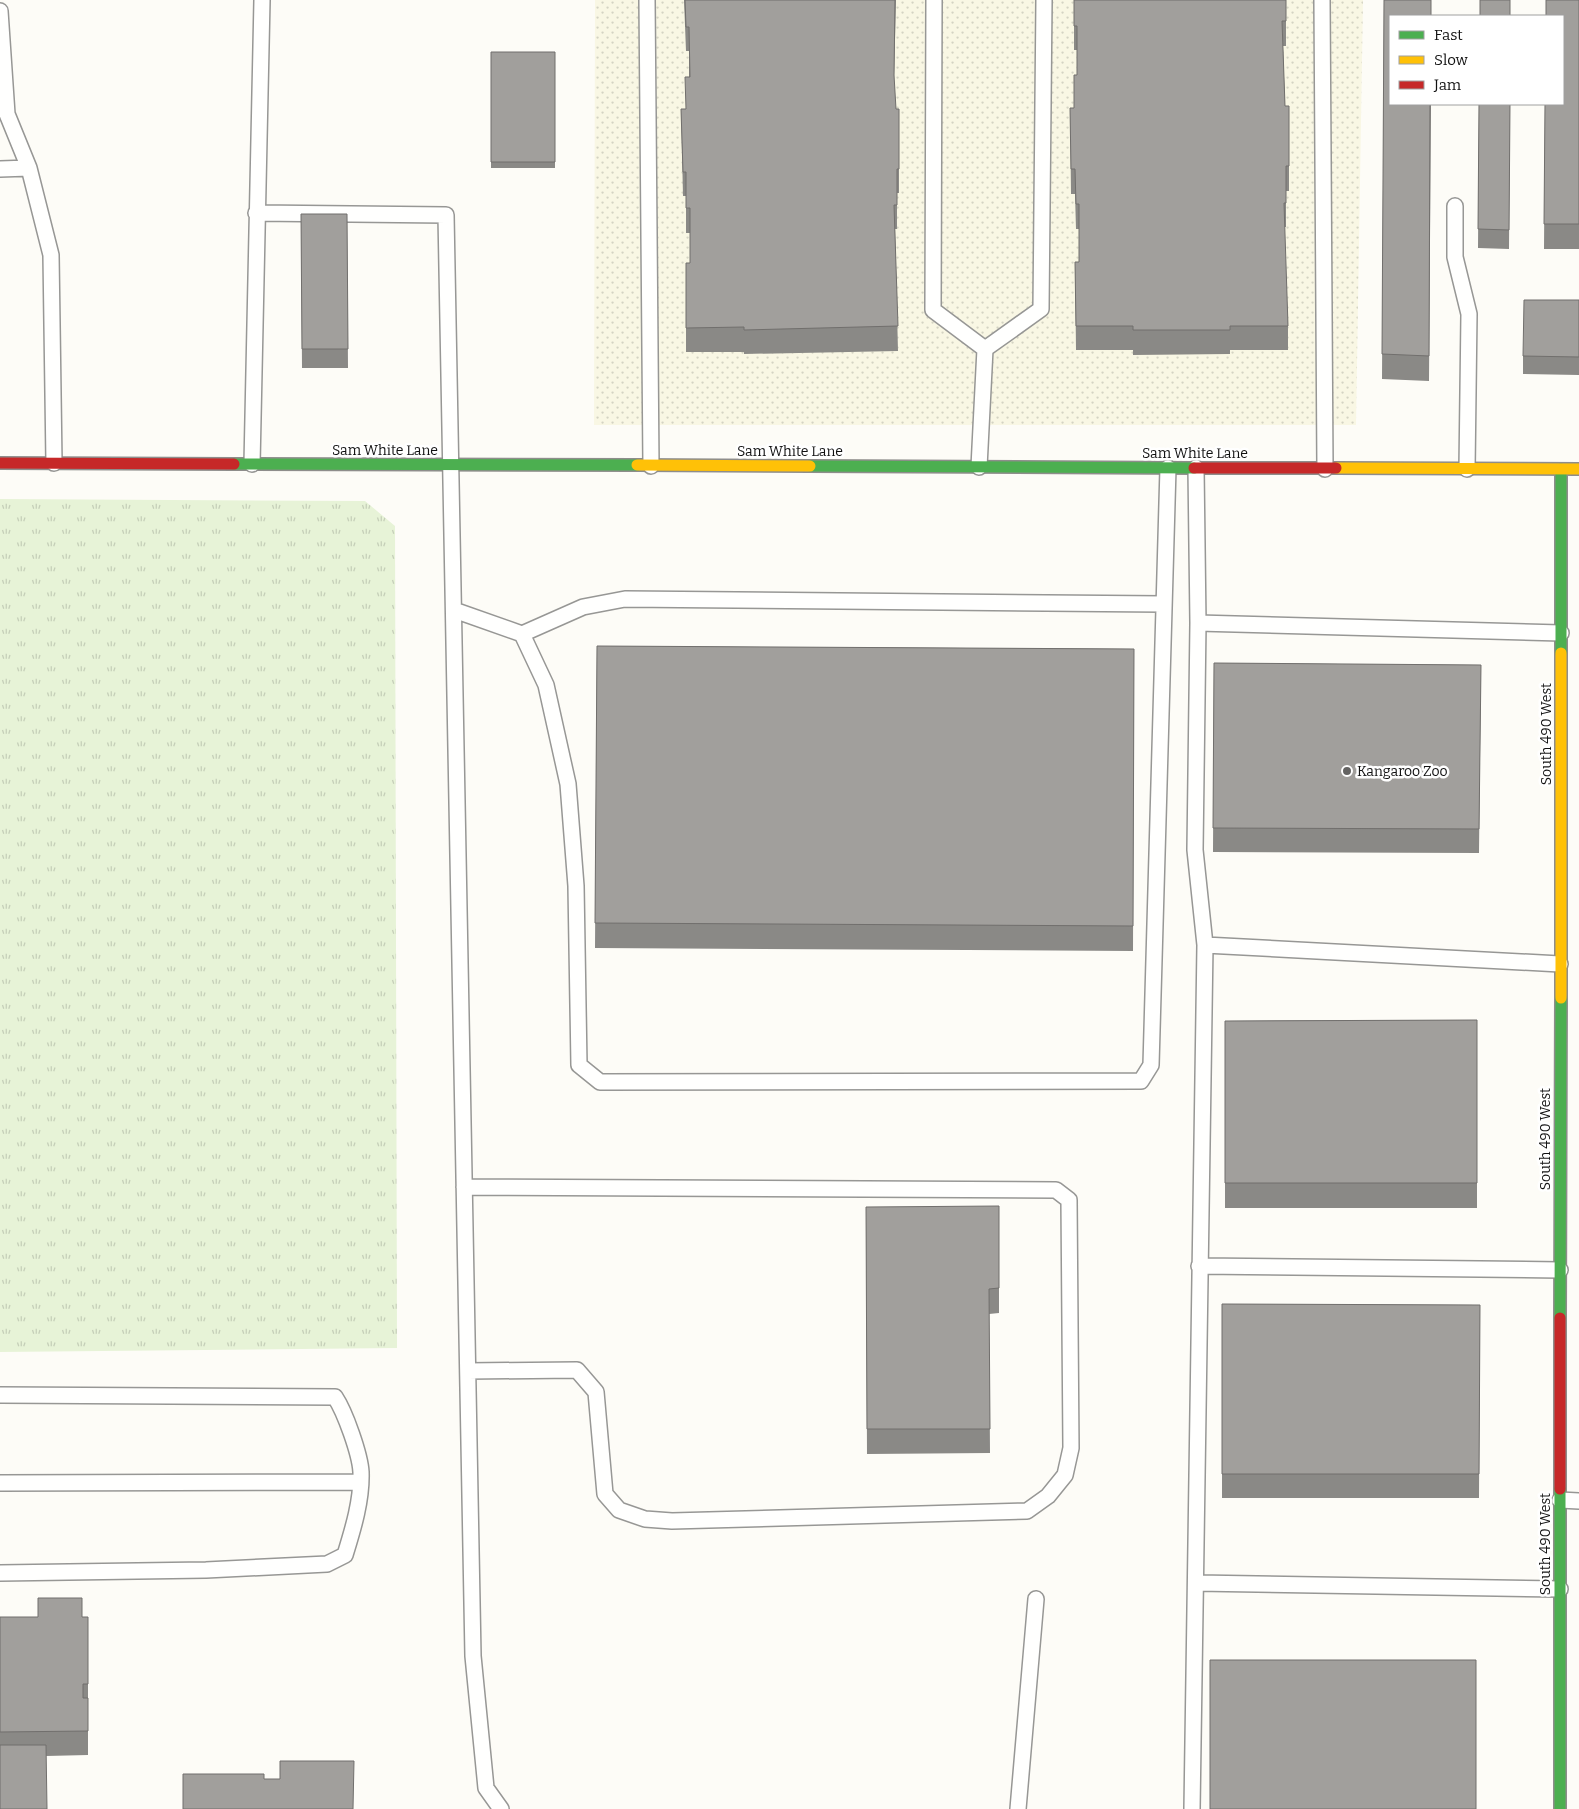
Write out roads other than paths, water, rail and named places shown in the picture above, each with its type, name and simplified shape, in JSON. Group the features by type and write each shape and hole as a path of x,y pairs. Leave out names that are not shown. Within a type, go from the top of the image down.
{"street":[{"name":"Sam White Lane","path":"0,463 1579,469"},
{"name":"South 490 West","path":"1560,1809 1561,469"}],"lane":[{"path":"252,464 262,0"},
{"path":"647,0 651,466"},
{"path":"934,0 933,310 985,349"},
{"path":"985,349 1041,308 1044,0"},
{"path":"1322,0 1325,468"},
{"path":"0,10 7,114 29,168 51,255 54,463"},
{"path":"0,169 29,168"},
{"path":"1455,206 1455,257 1469,314 1467,469"},
{"path":"256,213 446,216 473,1656 486,1788 501,1809"},
{"path":"979,467 985,349"},
{"path":"522,634 546,684 568,784 576,886 579,1065 600,1082 1141,1081 1151,1065 1168,468"},
{"path":"1192,1809 1197,1584 1199,1266 1205,945 1194,850 1198,622 1196,468"},
{"path":"454,610 522,634 583,607 625,599 1163,604"},
{"path":"1198,622 1561,633"},
{"path":"1205,945 1560,964"},
{"path":"464,1187 1056,1190 1069,1200 1071,1448 1066,1475 1048,1496 1027,1511 672,1521 645,1519 619,1510 606,1494 596,1392 577,1370 468,1371"},
{"path":"1199,1266 1560,1270"},
{"path":"0,1395 335,1397 344,1410 361,1472 354,1524 345,1555 327,1564 206,1570 0,1574"},
{"path":"0,1483 360,1482"},
{"path":"1560,1500 1579,1501"},
{"path":"1197,1584 1560,1589"},
{"path":"1018,1809 1036,1599"}],"place":[{"name":"Kangaroo Zoo","path":"1347,771"}]}
